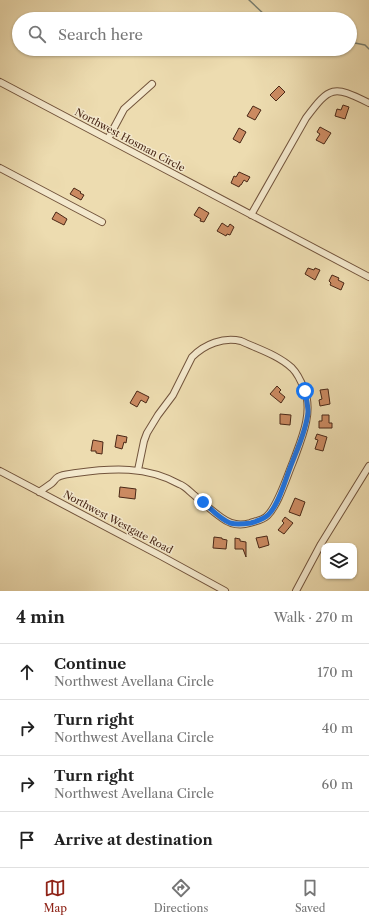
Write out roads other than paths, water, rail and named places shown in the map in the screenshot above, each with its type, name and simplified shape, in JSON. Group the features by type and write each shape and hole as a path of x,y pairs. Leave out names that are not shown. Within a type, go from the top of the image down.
{"street":[{"name":"Northwest Hosman Circle","path":"0,82 369,277"},
{"path":"108,139 124,110 152,84"},
{"path":"251,215 306,118 326,94 332,91 342,91 352,94 369,103"},
{"path":"0,168 102,222"},
{"path":"39,492 58,477 69,474 102,470 130,469 153,473 180,484 215,513 230,523 246,524 264,518 272,511 279,496 295,456 305,425 308,413 305,391 300,378 284,361 242,341 235,339 226,340 215,342 206,346 192,357 172,396 150,426 144,441 138,470"},
{"path":"296,591 325,538 369,466"},
{"name":"Northwest Westgate Road","path":"0,471 226,591"}],"waterway":[{"path":"249,0 262,12"},
{"path":"357,43 365,45 369,49"}]}
